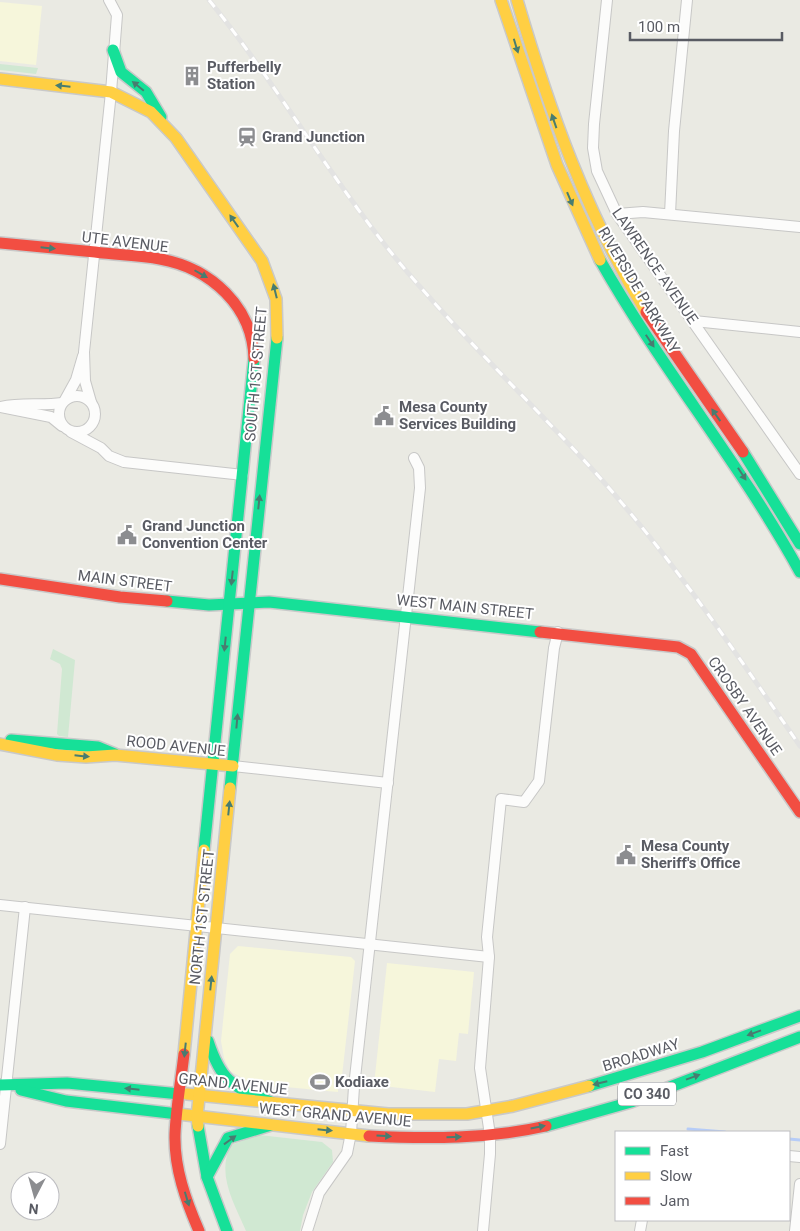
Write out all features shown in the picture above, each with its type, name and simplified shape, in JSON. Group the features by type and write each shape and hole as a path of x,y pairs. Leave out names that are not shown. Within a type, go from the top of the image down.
{"main road":[{"name":"RIVERSIDE PARKWAY","path":"501,0 545,138 573,206 600,260 637,322 742,474 800,572"},
{"name":"RIVERSIDE PARKWAY","path":"518,0 544,93 564,152 586,203 615,259 661,335 759,476 800,544"},
{"path":"113,50 121,72 146,92 164,124"},
{"name":"SOUTH 1ST STREET","path":"0,79 112,92 138,104 164,124 262,261 272,280 277,294 278,324 248,602"},
{"name":"UTE AVENUE","path":"0,243 161,259 184,265 220,285 235,302"},
{"name":"SOUTH 1ST STREET","path":"229,604 254,360 251,332 235,302"},
{"name":"MAIN STREET","path":"0,579 120,597 208,605 248,602"},
{"name":"WEST MAIN STREET","path":"248,602 269,602 406,616 678,647"},
{"name":"NORTH 1ST STREET","path":"227,1231 207,1177 197,1116 248,602"},
{"name":"NORTH 1ST STREET","path":"199,1231 186,1200 178,1166 175,1135 229,604"},
{"name":"CROSBY AVENUE","path":"678,647 691,654 701,667 800,812"},
{"name":"ROOD AVENUE","path":"0,742 31,741 98,747 115,755 233,766"},
{"name":"BROADWAY","path":"486,1110 620,1078 702,1052 800,1016"},
{"path":"206,1031 215,1064 224,1080 235,1087 273,1103"},
{"name":"CO 340","path":"490,1135 536,1128 583,1116 800,1037"},
{"name":"GRAND AVENUE","path":"3,1085 67,1083 353,1111 415,1115 467,1114 486,1110"},
{"path":"3,1085 66,1101 178,1114"},
{"name":"WEST GRAND AVENUE","path":"178,1114 271,1125 417,1138 490,1135"},
{"path":"207,1177 228,1138 271,1125"}],"street":[{"path":"101,448 96,434 95,411 85,381 84,352 112,92 113,50 117,15 109,0"},
{"name":"LAWRENCE AVENUE","path":"607,0 594,124 593,148 597,171 617,214 800,474"},
{"path":"670,214 674,131 687,0"},
{"path":"617,214 643,212 800,227"},
{"path":"694,321 800,332"},
{"path":"84,352 76,380 63,402 59,415 67,429 79,433 87,430 95,419"},
{"path":"0,407 14,404 44,406 79,396 91,402"},
{"path":"0,407 51,417 67,429 101,448 115,459 130,463 243,475"},
{"path":"307,1231 318,1193 342,1163 347,1153 351,1133 420,488 419,468 414,458"},
{"path":"483,1231 490,1135 480,1068 489,957 487,937 501,799 524,802 539,781 554,648 558,632"},
{"path":"233,766 388,783"},
{"path":"0,905 489,957"},
{"path":"0,1144 3,1085 25,907"},
{"path":"795,1231 800,1184"}],"shaded area":[{"path":"0,2 42,6 36,65 0,61"},
{"path":"0,64 38,68 36,74 0,70"},
{"path":"53,649 75,660 68,737 57,734 62,669 60,664 50,659"},
{"path":"238,946 351,957 355,961 341,1085 338,1087 338,1092 253,1084 230,1071 224,1058 221,1041 230,954"},
{"path":"387,963 474,972 468,1034 459,1033 456,1061 439,1059 435,1092 374,1085"},
{"path":"259,1135 322,1142 332,1150 333,1162 312,1192 303,1215 300,1231 246,1231 236,1210 226,1178 227,1156 231,1145"}],"waterway":[{"path":"688,1129 713,1131"},
{"path":"790,1139 800,1140"}],"railway":[{"path":"209,0 254,60 385,245 435,303 622,503 676,570 800,746"}],"traffic: fast":[{"path":"113,50 121,72 146,92 161,117"},
{"path":"600,260 649,339 752,492 800,572"},
{"path":"230,788 277,338"},
{"path":"204,850 254,359"},
{"path":"743,452 800,544"},
{"path":"167,601 209,605 269,602 540,632"},
{"path":"11,740 98,747 115,754"},
{"path":"589,1086 702,1052 800,1016"},
{"path":"546,1126 631,1102 800,1037"},
{"path":"208,1041 218,1066 231,1082 273,1103"},
{"path":"0,1085 67,1083 180,1094"},
{"path":"21,1090 66,1101 178,1114"},
{"path":"207,1177 228,1138 271,1125"},
{"path":"198,1126 207,1177 227,1231"}],"traffic: slow":[{"path":"501,0 557,165 600,260"},
{"path":"517,0 556,121 587,199 605,237 646,312"},
{"path":"0,79 111,92 151,112 176,138 262,261 276,299 277,338"},
{"path":"0,744 57,755 86,757 115,755 233,766"},
{"path":"198,1126 197,1117 230,788"},
{"path":"184,1054 204,850"},
{"path":"187,1094 388,1114 467,1114 513,1106 589,1086"},
{"path":"178,1114 369,1136"}],"traffic: jam":[{"path":"0,243 160,259 196,271 226,293 237,307 246,323 252,340 254,359"},
{"path":"646,312 743,452"},
{"path":"0,579 120,597 167,601"},
{"path":"540,632 678,647 691,654 800,812"},
{"path":"184,1054 176,1114 175,1147 182,1184 199,1231"},
{"path":"369,1136 414,1138 480,1136 546,1126"}],"place":[{"name":"Pufferbelly Station","path":"192,76"},
{"name":"Grand Junction","path":"247,137"},
{"name":"Mesa County Services Building","path":"384,416"},
{"name":"Grand Junction Convention Center","path":"127,535"},
{"name":"Mesa County Sheriff's Office","path":"626,855"},
{"name":"Kodiaxe","path":"320,1082"}]}
